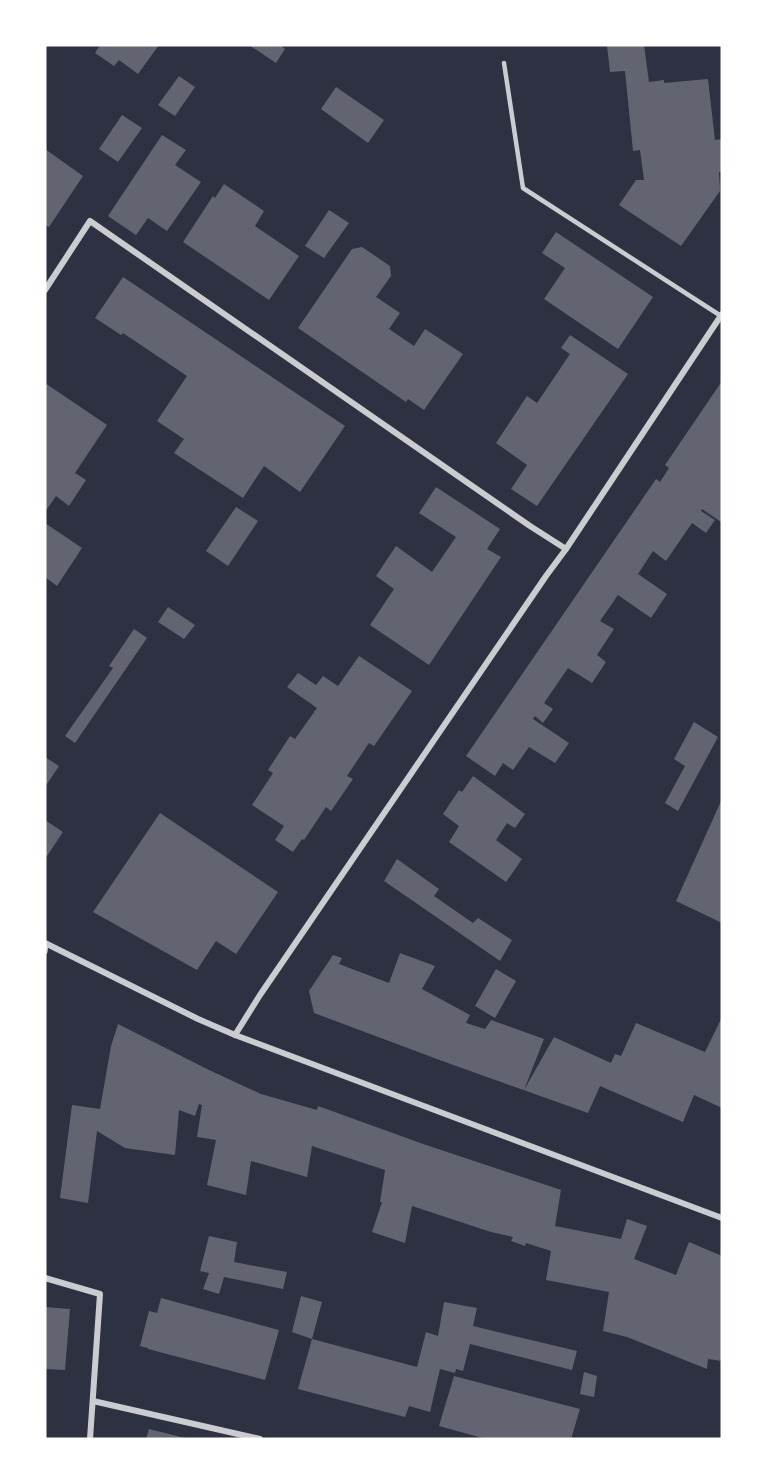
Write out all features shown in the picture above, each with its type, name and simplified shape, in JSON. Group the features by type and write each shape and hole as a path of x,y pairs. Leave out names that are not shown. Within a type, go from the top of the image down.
{"street":[{"path":"45,290 90,221 510,513 566,549"},
{"path":"235,1035 260,995 566,549 721,315"},
{"path":"45,952 46,944 235,1035 722,1218"},
{"path":"45,1278 100,1294 90,1439"},
{"path":"93,1401 260,1439"}],"lane":[{"path":"504,63 523,188 721,315"}],"building":[{"path":"100,45 159,45 138,74 119,60 114,66 95,53"},
{"path":"249,45 280,45 285,49 276,63"},
{"path":"607,45 644,45 649,82 708,79 715,140 722,139 720,191 681,246 619,205 636,180 644,180 640,150 633,151 625,71 610,72"},
{"path":"179,76 195,87 175,116 158,105"},
{"path":"336,87 384,120 368,143 321,109"},
{"path":"122,115 142,128 118,162 99,149"},
{"path":"162,135 186,150 175,165 201,182 167,231 148,218 136,235 108,216"},
{"path":"45,149 83,176 49,227 45,225"},
{"path":"224,184 264,211 255,226 299,256 269,300 183,242 213,196 215,198"},
{"path":"329,210 349,223 324,258 305,246"},
{"path":"556,232 653,297 618,349 544,299 565,268 542,253"},
{"path":"362,247 390,266 391,276 376,297 400,313 389,329 414,346 425,329 463,354 424,410 408,399 406,402 298,328 352,249"},
{"path":"123,277 345,426 300,492 264,466 243,498 174,453 184,439 157,421 187,376 123,333 121,335 95,318"},
{"path":"570,335 628,374 537,506 511,489 527,465 496,443 527,396 537,403 570,354 561,348"},
{"path":"722,381 721,522 702,509 701,511 715,520 706,533 692,523 666,561 653,551 638,574 667,594 651,618 618,595 600,621 614,629 597,655 606,662 592,683 568,668 544,703 553,709 543,723 535,716 533,719 569,743 555,763 529,747 513,770 503,763 495,776 466,756 656,479 660,482 669,468 665,465"},
{"path":"45,383 107,425 75,473 86,480 69,506 56,496 45,512"},
{"path":"436,487 500,529 487,549 501,557 429,665 370,625 394,589 376,576 396,546 432,572 456,537 419,513"},
{"path":"236,507 258,521 228,566 206,551"},
{"path":"45,523 82,548 57,586 45,577"},
{"path":"168,607 195,625 184,639 158,622"},
{"path":"134,629 147,638 75,743 65,736 113,668 109,666"},
{"path":"359,656 412,691 374,746 369,743 347,776 353,779 331,811 326,807 293,852 275,840 284,826 252,805 273,773 268,770 290,736 295,739 317,708 287,687 298,673 316,685 323,676 338,686"},
{"path":"694,722 718,737 678,811 665,803 685,766 674,759"},
{"path":"45,757 59,766 45,787"},
{"path":"473,776 525,814 515,828 507,823 496,840 522,859 506,882 449,842 459,826 443,814 459,790 462,792"},
{"path":"722,799 722,923 676,901"},
{"path":"160,813 278,892 236,954 216,941 197,970 93,912"},
{"path":"45,820 63,832 45,859"},
{"path":"397,859 439,889 434,896 473,923 478,918 512,940 500,961 384,881"},
{"path":"400,953 435,966 422,989 470,1015 466,1023 485,1029 491,1020 544,1039 524,1090 554,1037 611,1063 615,1054 621,1056 636,1023 705,1052 722,1017 722,1108 694,1095 683,1122 600,1086 588,1113 445,1062 314,1013 309,991 333,955 342,958 339,964 389,983"},
{"path":"496,969 516,981 495,1018 475,1006"},
{"path":"118,1024 261,1094 317,1110 318,1106 561,1190 555,1226 621,1239 627,1219 647,1226 634,1259 676,1275 689,1242 722,1256 722,1361 708,1359 707,1369 627,1337 603,1331 609,1292 546,1280 551,1251 526,1243 525,1246 511,1241 513,1237 412,1206 405,1243 372,1232 382,1202 380,1202 385,1170 312,1146 307,1177 251,1161 246,1195 207,1185 216,1140 197,1137 202,1105 199,1104 195,1116 179,1110 175,1155 125,1148 97,1131 88,1203 60,1198 72,1105 100,1109 111,1046"},
{"path":"209,1236 237,1242 234,1262 287,1272 283,1289 224,1277 219,1294 203,1289 209,1273 200,1271"},
{"path":"301,1296 322,1302 312,1339 292,1332"},
{"path":"161,1298 279,1330 265,1380 140,1346 149,1311 157,1313"},
{"path":"444,1302 477,1308 473,1326 577,1351 572,1370 470,1344 463,1371 456,1369 455,1373 440,1369 430,1412 409,1406 405,1417 298,1389 312,1339 417,1367 426,1332 438,1336"},
{"path":"45,1307 70,1309 65,1370 45,1369"},
{"path":"584,1372 597,1376 594,1397 580,1394"},
{"path":"454,1376 580,1409 571,1439 486,1439 439,1426"},
{"path":"149,1429 185,1438 185,1439 146,1439"}]}
